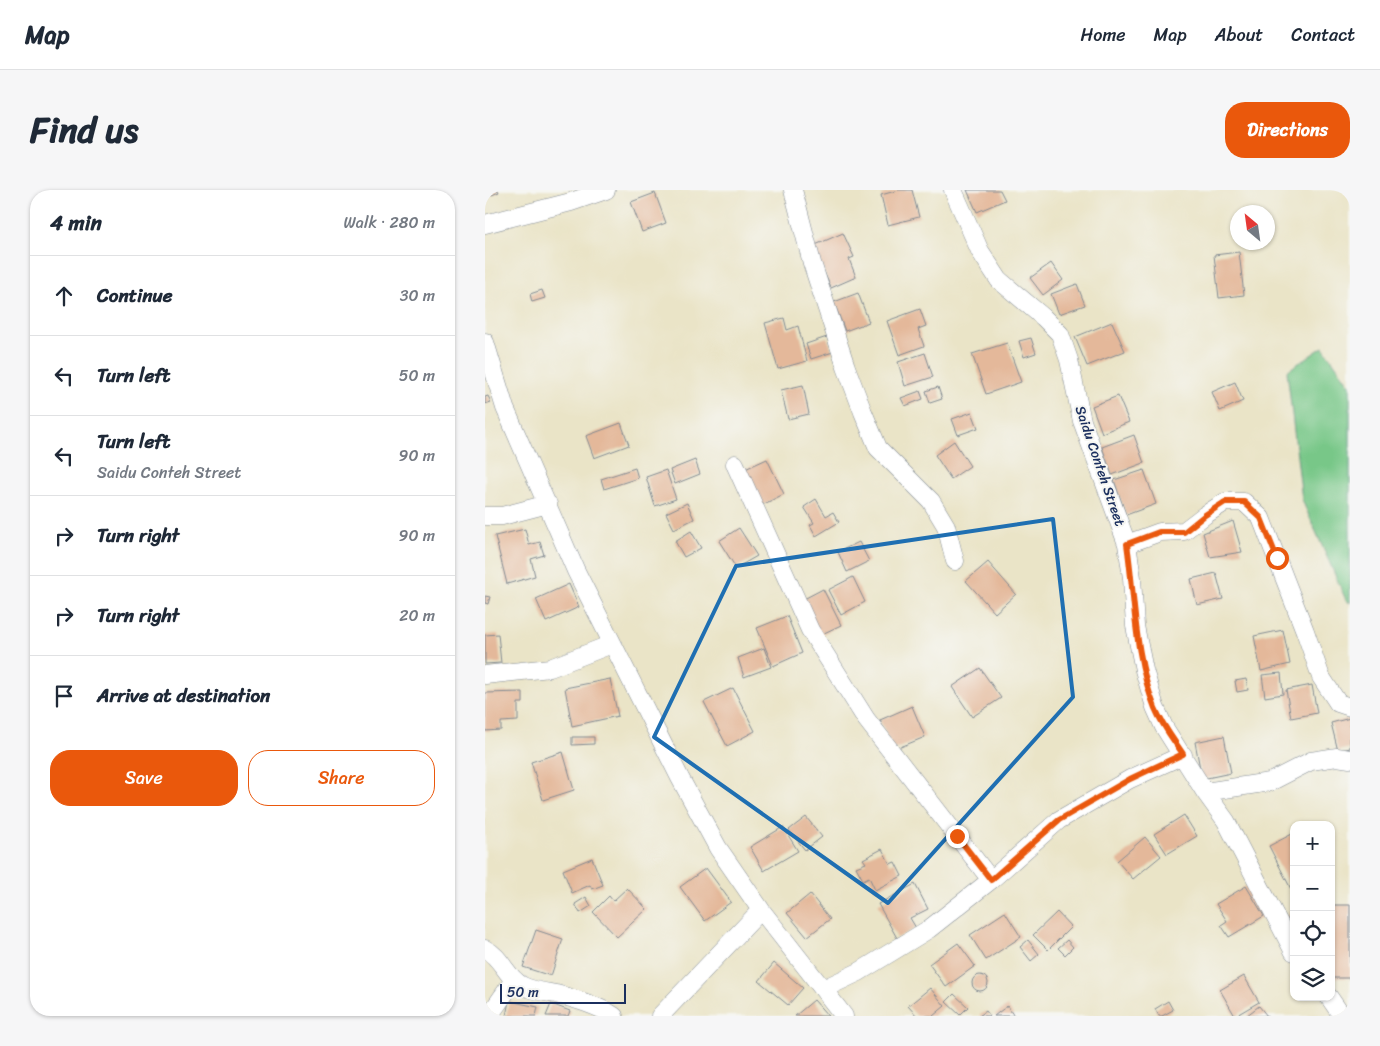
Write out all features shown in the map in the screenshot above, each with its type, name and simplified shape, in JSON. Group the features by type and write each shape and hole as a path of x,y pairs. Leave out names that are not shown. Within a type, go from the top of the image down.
{"street":[{"path":"485,224 571,202 606,190"},
{"path":"793,190 812,264 863,412 879,448 931,501 946,526 955,561"},
{"name":"Saidu Conteh Street","path":"953,190 980,251 999,280 1060,334 1069,360 1082,421 1127,544 1132,578 1135,626 1144,670 1155,707 1165,727 1205,792 1226,821 1290,944"},
{"path":"485,342 505,408 576,571 680,778 718,848 761,910 844,1016"},
{"path":"735,464 810,630 866,719 991,880"},
{"path":"1127,544 1159,532 1184,532 1225,502 1244,502 1261,518 1321,677 1337,703 1350,707"},
{"path":"485,516 502,516 548,504"},
{"path":"485,675 550,668 612,644"},
{"path":"823,989 859,972 929,930 991,880 1059,820 1130,779 1183,754"},
{"path":"1205,792 1270,782 1311,762 1337,757 1350,759"},
{"path":"660,1016 761,910"},
{"path":"485,949 493,952 514,980 521,986 575,999 614,1016"},
{"path":"489,1016 514,980"},
{"path":"1332,1001 1342,1016"}],"highlighted area":[{"path":"1053,519 1073,697 888,903 654,737 736,566"}],"green space":[{"path":"1323,347 1350,385 1350,603 1346,600 1302,500 1287,371"}],"building":[{"path":"485,190 498,190 499,192 485,198"},
{"path":"899,190 912,190 919,217 888,225 881,195"},
{"path":"967,190 1000,190 1005,200 977,212"},
{"path":"655,193 666,223 642,232 631,202"},
{"path":"843,233 854,257 849,259 856,277 831,288 813,246"},
{"path":"1239,252 1244,295 1219,298 1214,255"},
{"path":"1051,263 1063,280 1043,295 1030,278"},
{"path":"1077,284 1085,305 1059,314 1051,294"},
{"path":"542,290 545,298 532,302 530,294"},
{"path":"858,293 869,322 845,331 834,302"},
{"path":"920,309 926,326 918,329 924,346 899,355 887,321"},
{"path":"784,318 787,330 798,326 807,361 778,369 765,323"},
{"path":"1112,322 1125,351 1087,366 1075,337"},
{"path":"827,337 833,352 811,359 806,344"},
{"path":"1031,338 1036,353 1024,357 1019,341"},
{"path":"1007,343 1021,382 986,394 972,354"},
{"path":"925,353 933,377 905,386 898,362"},
{"path":"1235,382 1243,401 1220,411 1212,392"},
{"path":"803,385 809,414 788,419 781,390"},
{"path":"938,387 942,399 930,403 926,391"},
{"path":"920,391 923,399 905,406 901,398"},
{"path":"488,396 491,402 485,404 485,397"},
{"path":"1118,396 1129,422 1102,433 1092,406"},
{"path":"972,412 978,428 958,435 952,419"},
{"path":"621,423 629,445 594,458 586,436"},
{"path":"1134,435 1144,463 1112,475 1102,447"},
{"path":"954,441 970,466 951,479 935,455"},
{"path":"767,459 784,494 760,506 743,470"},
{"path":"695,460 700,474 675,484 670,470"},
{"path":"635,468 638,478 604,489 601,479"},
{"path":"666,470 676,499 655,506 646,477"},
{"path":"1144,470 1156,504 1126,515 1114,480"},
{"path":"816,499 826,516 833,512 839,522 816,536 810,525 814,523 804,507"},
{"path":"687,503 694,519 674,529 666,513"},
{"path":"1233,521 1242,552 1210,557 1203,533"},
{"path":"739,528 757,556 736,568 719,541"},
{"path":"525,529 529,545 540,542 544,555 531,559 535,576 507,584 495,536"},
{"path":"691,531 701,548 684,557 675,541"},
{"path":"859,542 869,561 847,572 838,552"},
{"path":"988,562 1016,594 995,613 966,581"},
{"path":"1216,573 1223,599 1197,605 1191,579"},
{"path":"853,577 865,602 841,615 828,590"},
{"path":"569,584 579,607 546,622 536,599"},
{"path":"823,589 841,625 820,635 802,600"},
{"path":"485,596 490,597 488,604 485,603"},
{"path":"787,616 802,653 773,666 757,628"},
{"path":"1283,630 1290,664 1261,671 1254,636"},
{"path":"498,634 501,663 485,664 485,635"},
{"path":"764,648 771,667 744,677 738,658"},
{"path":"980,668 1001,698 972,717 952,687"},
{"path":"1281,673 1283,694 1265,697 1262,675"},
{"path":"610,679 618,716 572,726 565,688"},
{"path":"1246,679 1248,690 1237,692 1235,681"},
{"path":"1312,685 1317,713 1291,718 1286,690"},
{"path":"733,688 755,731 727,746 704,702"},
{"path":"523,692 523,703 518,703 518,721 501,722 501,730 485,731 485,693"},
{"path":"912,706 925,737 893,750 880,720"},
{"path":"1350,718 1350,748 1338,751 1331,723"},
{"path":"1224,736 1231,773 1202,779 1195,742"},
{"path":"572,737 594,737 594,744 572,745"},
{"path":"563,752 574,790 543,800 531,762"},
{"path":"1184,815 1197,836 1167,854 1154,834"},
{"path":"806,817 822,837 805,850 789,830"},
{"path":"783,827 798,851 764,871 750,847"},
{"path":"1290,835 1290,887 1269,846"},
{"path":"1145,837 1161,856 1133,879 1117,861"},
{"path":"882,849 890,864 895,862 902,876 875,890 869,877 863,880 856,867 866,863 863,859"},
{"path":"592,858 603,885 592,889 590,885 572,893 563,870"},
{"path":"706,868 731,902 705,921 680,887"},
{"path":"915,884 928,909 910,918 916,928 897,938 878,904"},
{"path":"1246,886 1264,916 1229,937 1221,925 1227,921 1216,904"},
{"path":"627,888 647,909 617,937 593,912 609,896 613,901"},
{"path":"810,894 830,919 807,937 787,913"},
{"path":"586,897 591,906 580,913 575,904"},
{"path":"1335,905 1350,905 1350,978 1335,978"},
{"path":"1289,911 1290,933 1288,933"},
{"path":"1005,912 1021,937 986,960 970,935"},
{"path":"1057,912 1071,927 1048,950 1033,935"},
{"path":"536,930 563,939 551,976 523,967"},
{"path":"1028,940 1039,954 1031,961 1020,947"},
{"path":"1067,940 1073,947 1065,955 1058,948"},
{"path":"958,943 975,966 946,987 929,964"},
{"path":"774,963 803,988 788,1005 759,981"},
{"path":"980,975 988,983 980,991 972,983"},
{"path":"1244,976 1259,1002 1235,1016 1220,990"},
{"path":"930,988 945,1006 933,1016 917,1016 908,1006"},
{"path":"954,994 968,1007 960,1015 946,1002"},
{"path":"814,1000 828,1016 795,1016"},
{"path":"509,1001 538,1007 536,1016 506,1016"},
{"path":"1168,1001 1173,1010 1159,1016 1155,1009"},
{"path":"551,1004 570,1011 568,1016 546,1016"},
{"path":"1007,1006 1014,1016 994,1016"},
{"path":"1259,1006 1267,1016 1246,1016"},
{"path":"986,1011 990,1016 979,1016"}],"route":[{"path":"957,836 991,880 1059,820 1130,779 1183,754 1165,727 1155,707 1144,670 1135,626 1132,578 1127,544 1159,532 1184,532 1225,502 1244,502 1261,518 1277,558"}]}
